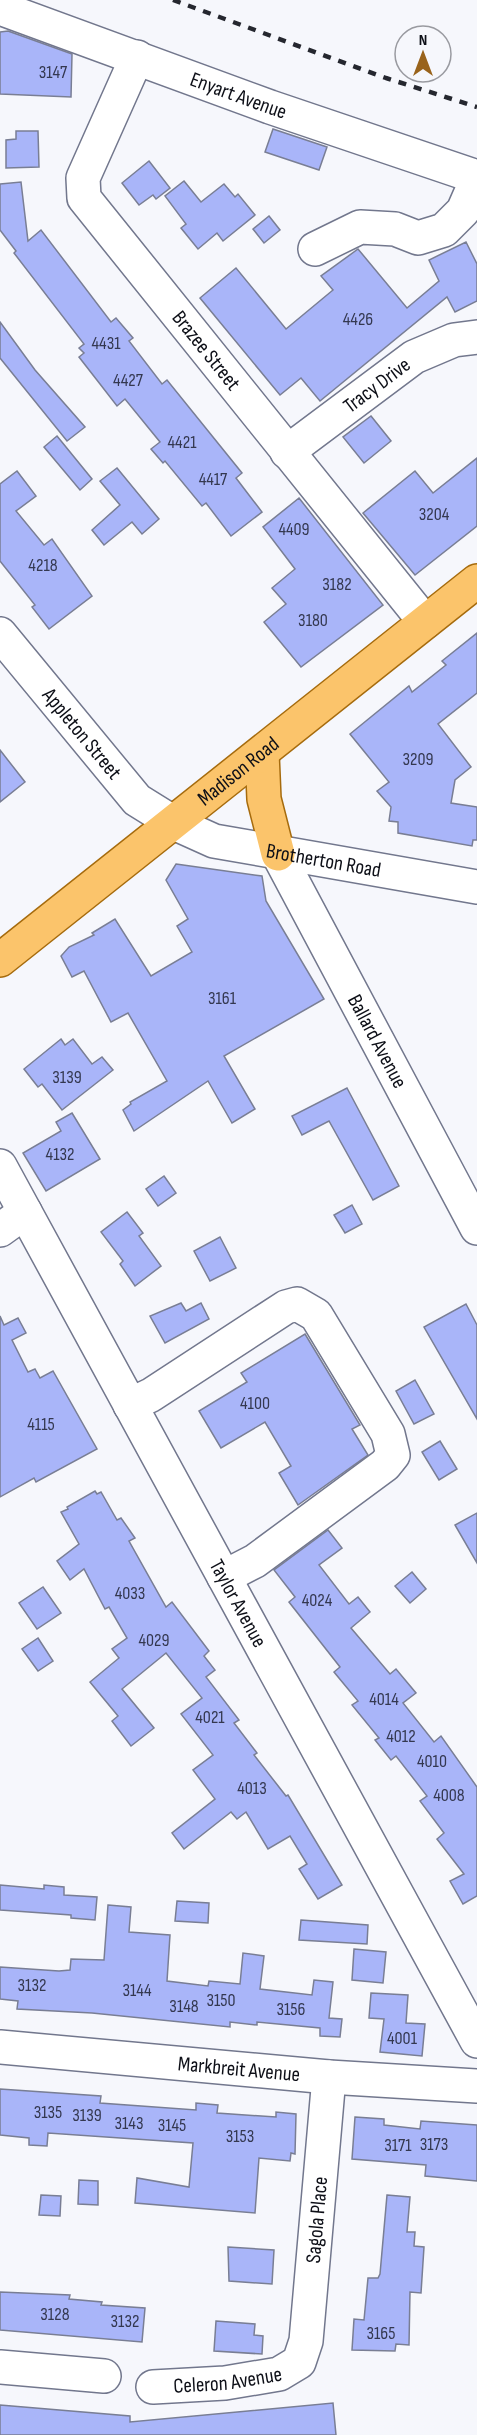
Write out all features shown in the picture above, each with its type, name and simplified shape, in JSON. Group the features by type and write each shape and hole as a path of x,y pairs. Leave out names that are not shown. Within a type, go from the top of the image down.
{"main road":[{"name":"Madison Road","path":"0,960 477,581"},
{"path":"262,753 264,799 278,854"}],"street":[{"name":"Enyart Avenue","path":"0,8 270,107 477,178"},
{"name":"Brazee Street","path":"137,57 82,178 84,198 425,622"},
{"path":"315,249 360,227 395,229 418,238 444,230 463,211 477,178"},
{"name":"Tracy Drive","path":"287,452 414,357 454,340 477,337"},
{"name":"Appleton Street","path":"0,634 137,800 174,823"},
{"name":"Brotherton Road","path":"174,823 214,841 477,887"},
{"name":"Ballard Avenue","path":"278,854 477,1228"},
{"name":"Taylor Avenue","path":"0,1166 13,1221 130,1405 477,2041"},
{"path":"130,1405 151,1395 286,1307 297,1304 316,1315 388,1434 393,1455 377,1471 255,1561 224,1577"},
{"name":"Markbreit Avenue","path":"0,2047 329,2077 477,2086"},
{"name":"Sagola Place","path":"299,2362 306,2341 329,2077"},
{"name":"Celeron Avenue","path":"153,2387 225,2383 279,2374 299,2362"},
{"path":"0,2367 104,2376"}],"building":[{"path":"8,31 72,54 71,97 0,94 0,32"},
{"path":"273,129 327,147 319,170 265,152"},
{"path":"16,131 38,131 39,167 6,168 6,140 16,139"},
{"path":"149,161 170,188 156,199 153,195 139,205 122,183"},
{"path":"184,181 201,202 224,184 235,197 238,194 255,215 223,241 217,233 198,249 181,228 186,224 165,196"},
{"path":"21,182 28,241 41,230 111,322 116,318 133,338 129,341 162,384 167,380 242,473 236,478 262,512 231,536 206,503 202,506 165,461 163,463 151,449 160,442 125,399 117,406 79,357 84,353 79,348 84,344 14,253 16,251 0,230 0,184"},
{"path":"269,216 280,230 264,243 253,229"},
{"path":"466,242 477,264 477,301 455,312 447,297 320,401 301,378 280,395 200,298 236,268 286,329 333,290 321,276 358,249 407,308 439,281 429,260"},
{"path":"0,322 35,370 85,427 67,441 0,358"},
{"path":"371,416 391,441 364,463 343,437"},
{"path":"57,436 92,479 80,490 44,447"},
{"path":"477,458 477,526 415,575 363,513 415,471 433,493"},
{"path":"117,468 159,519 142,534 132,522 104,545 92,530 120,505 100,481"},
{"path":"17,471 36,496 16,511 44,545 52,539 92,596 49,629 32,607 35,605 0,561 0,484"},
{"path":"299,498 383,605 301,667 264,622 286,604 272,588 295,569 263,527"},
{"path":"477,633 477,693 438,724 471,767 455,780 451,803 477,807 477,840 473,840 472,846 398,833 398,822 389,821 391,807 377,791 389,782 350,734 409,686 412,692 446,665 442,661"},
{"path":"0,750 25,782 0,802"},
{"path":"176,864 262,876 266,901 324,999 224,1056 255,1109 232,1123 208,1081 134,1131 123,1110 131,1104 130,1102 167,1081 128,1013 111,1022 84,971 72,977 61,956 69,947 94,935 92,933 115,919 151,976 192,952 177,926 188,919 166,880"},
{"path":"61,1039 65,1045 73,1039 92,1064 102,1057 113,1070 62,1110 42,1084 38,1087 24,1069"},
{"path":"347,1088 399,1186 373,1200 329,1121 302,1135 292,1116"},
{"path":"72,1113 100,1159 46,1191 23,1153 61,1131 56,1122"},
{"path":"164,1176 176,1193 158,1206 146,1189"},
{"path":"352,1205 362,1224 345,1233 334,1215"},
{"path":"127,1212 143,1233 139,1236 161,1266 135,1286 120,1264 123,1261 101,1232"},
{"path":"220,1237 236,1268 210,1281 194,1251"},
{"path":"181,1303 186,1311 201,1303 209,1319 165,1343 150,1316"},
{"path":"466,1304 477,1325 477,1419 424,1327"},
{"path":"0,1316 4,1325 18,1318 26,1333 12,1340 28,1372 35,1369 40,1378 53,1371 97,1449 36,1482 34,1478 0,1497"},
{"path":"305,1334 360,1425 352,1429 368,1455 298,1505 279,1473 291,1466 265,1422 221,1448 199,1411 247,1382 241,1373"},
{"path":"415,1380 434,1414 414,1424 396,1391"},
{"path":"440,1441 457,1469 439,1480 422,1452"},
{"path":"95,1491 97,1494 101,1492 117,1520 121,1518 135,1538 129,1541 166,1607 172,1602 209,1651 204,1656 215,1670 206,1677 239,1720 234,1723 257,1753 254,1755 286,1796 288,1795 342,1885 318,1899 299,1869 307,1864 290,1836 268,1849 246,1812 237,1819 231,1812 184,1849 172,1833 215,1799 193,1770 213,1755 181,1714 202,1698 166,1653 122,1689 154,1728 131,1746 112,1721 118,1716 90,1682 119,1658 112,1649 127,1638 109,1607 105,1609 84,1569 70,1580 57,1561 79,1544 61,1512"},
{"path":"477,1513 477,1563 455,1525"},
{"path":"328,1530 342,1548 319,1565 349,1604 358,1597 370,1612 351,1628 390,1674 396,1669 416,1693 403,1703 434,1742 441,1736 477,1787 477,1896 463,1904 450,1881 464,1874 437,1839 444,1833 420,1801 427,1796 396,1756 391,1760 375,1740 379,1738 352,1705 358,1701 334,1672 340,1667 289,1602 295,1597 274,1570"},
{"path":"412,1572 426,1589 410,1603 395,1586"},
{"path":"43,1587 61,1613 37,1629 19,1603"},
{"path":"38,1638 53,1661 38,1671 22,1649"},
{"path":"0,1885 44,1889 44,1885 64,1887 64,1895 97,1897 95,1920 71,1918 71,1915 0,1910"},
{"path":"177,1901 209,1903 208,1923 175,1921"},
{"path":"108,1905 131,1907 129,1932 170,1935 167,1981 208,1986 209,1981 240,1984 243,1953 264,1956 260,1989 312,1995 314,1980 333,1982 329,2018 342,2019 340,2037 320,2036 320,2028 257,2022 257,2025 230,2022 230,2027 92,2013 17,2009 18,2001 0,1999 0,1967 59,1971 70,1970 71,1959 104,1960"},
{"path":"301,1920 368,1925 367,1944 299,1940"},
{"path":"354,1949 386,1952 383,1983 352,1980"},
{"path":"371,1993 408,1995 406,2023 425,2024 422,2056 380,2052 384,2019 369,2018"},
{"path":"0,2089 101,2096 100,2103 196,2110 196,2103 218,2105 217,2113 276,2117 276,2112 296,2114 295,2154 291,2153 290,2161 259,2158 255,2213 135,2203 137,2178 189,2187 193,2143 48,2133 47,2146 29,2145 29,2138 0,2135"},
{"path":"355,2117 384,2119 384,2125 420,2129 421,2121 477,2125 477,2181 425,2176 426,2165 352,2159"},
{"path":"79,2180 98,2181 98,2205 78,2204"},
{"path":"41,2195 61,2196 60,2216 39,2215"},
{"path":"387,2195 410,2197 407,2232 415,2232 414,2246 424,2247 421,2293 410,2292 409,2345 396,2344 395,2351 352,2350 354,2319 364,2320 368,2278 378,2278 380,2274"},
{"path":"228,2247 274,2250 272,2284 229,2281"},
{"path":"0,2292 70,2295 69,2299 102,2302 101,2305 145,2308 142,2342 0,2330"},
{"path":"216,2321 255,2324 254,2335 263,2336 262,2354 214,2351"},
{"path":"333,2403 336,2435 0,2435 0,2405 130,2416 130,2422"}],"railway":[{"path":"173,0 386,78 477,107"}]}
